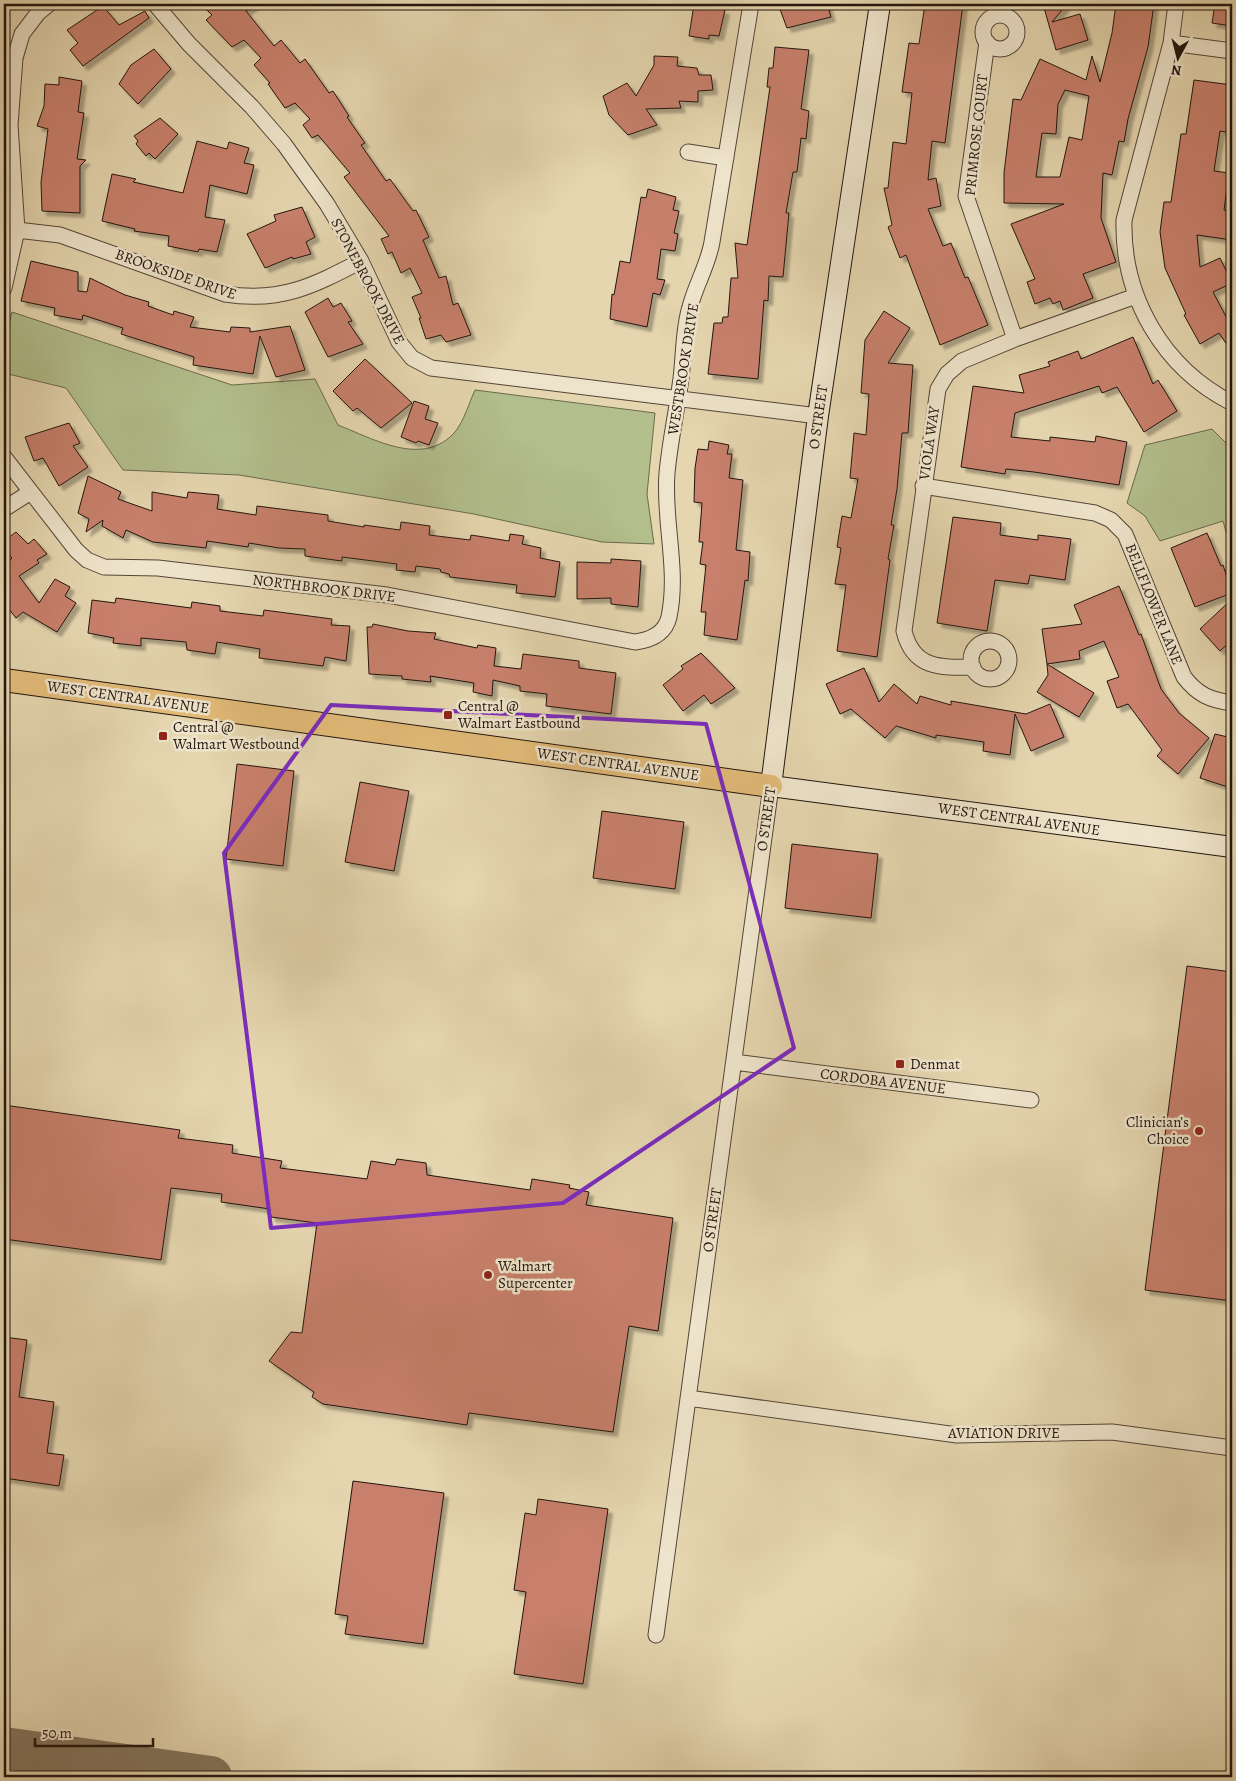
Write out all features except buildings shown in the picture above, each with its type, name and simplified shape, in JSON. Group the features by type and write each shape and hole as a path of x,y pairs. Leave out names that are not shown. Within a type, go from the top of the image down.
{"main road":[{"name":"WEST CENTRAL AVENUE","path":"4,680 771,786"}],"street":[{"path":"4,288 17,230 10,125 14,58 22,34 38,13 49,4"},
{"name":"STONEBROOK DRIVE","path":"156,4 189,44 252,107 284,144 327,204 361,261 399,342 412,358 431,368 818,416"},
{"name":"WESTBROOK DRIVE","path":"648,640 665,626 669,610 671,555 666,500 668,471 690,307 708,261 752,4"},
{"name":"O STREET","path":"656,1635 771,786 818,416 880,4"},
{"path":"1176,4 1171,43 1141,148 1124,220 1123,244 1126,269 1136,296 1153,330 1170,353 1216,394 1232,403"},
{"name":"PRIMROSE COURT","path":"987,42 966,196 1014,339"},
{"path":"1171,43 1232,51"},
{"path":"688,152 726,158"},
{"name":"BROOKSIDE DRIVE","path":"17,230 60,235 225,294 249,298 273,297 317,284 361,261"},
{"name":"VIOLA WAY","path":"973,667 931,665 917,658 907,646 904,631 938,389 947,374 962,361 1014,339 1136,296"},
{"name":"NORTHBROOK DRIVE","path":"4,457 29,493 76,550 86,560 104,567 158,568 388,595 635,642 648,640"},
{"name":"BELLFLOWER LANE","path":"923,486 1095,513 1111,520 1125,534 1184,677 1195,692 1212,700 1232,703"},
{"path":"4,509 29,493"},
{"name":"WEST CENTRAL AVENUE","path":"771,786 1232,847"},
{"name":"CORDOBA AVENUE","path":"734,1062 1031,1100"},
{"name":"AVIATION DRIVE","path":"688,1398 957,1435 1112,1432 1232,1448"}],"highlighted area":[{"path":"331,705 706,724 794,1048 563,1203 271,1228 224,853"}],"green space":[{"path":"12,312 232,385 315,379 338,425 382,443 398,447 428,448 442,443 458,428 475,390 655,413 647,494 654,544 602,542 474,514 239,475 123,470 66,388 4,373 4,345"},
{"path":"1212,429 1232,449 1232,554 1223,521 1160,541 1145,516 1127,503 1145,445"}],"taxiway":[{"path":"4,1748 211,1777"}],"place":[{"name":"Central @ Walmart Eastbound","path":"448,715"},
{"name":"Central @ Walmart Westbound","path":"163,736"},
{"name":"Denmat","path":"900,1064"},
{"name":"Clinician’s Choice","path":"1199,1131"},
{"name":"Walmart Supercenter","path":"488,1275"}]}
